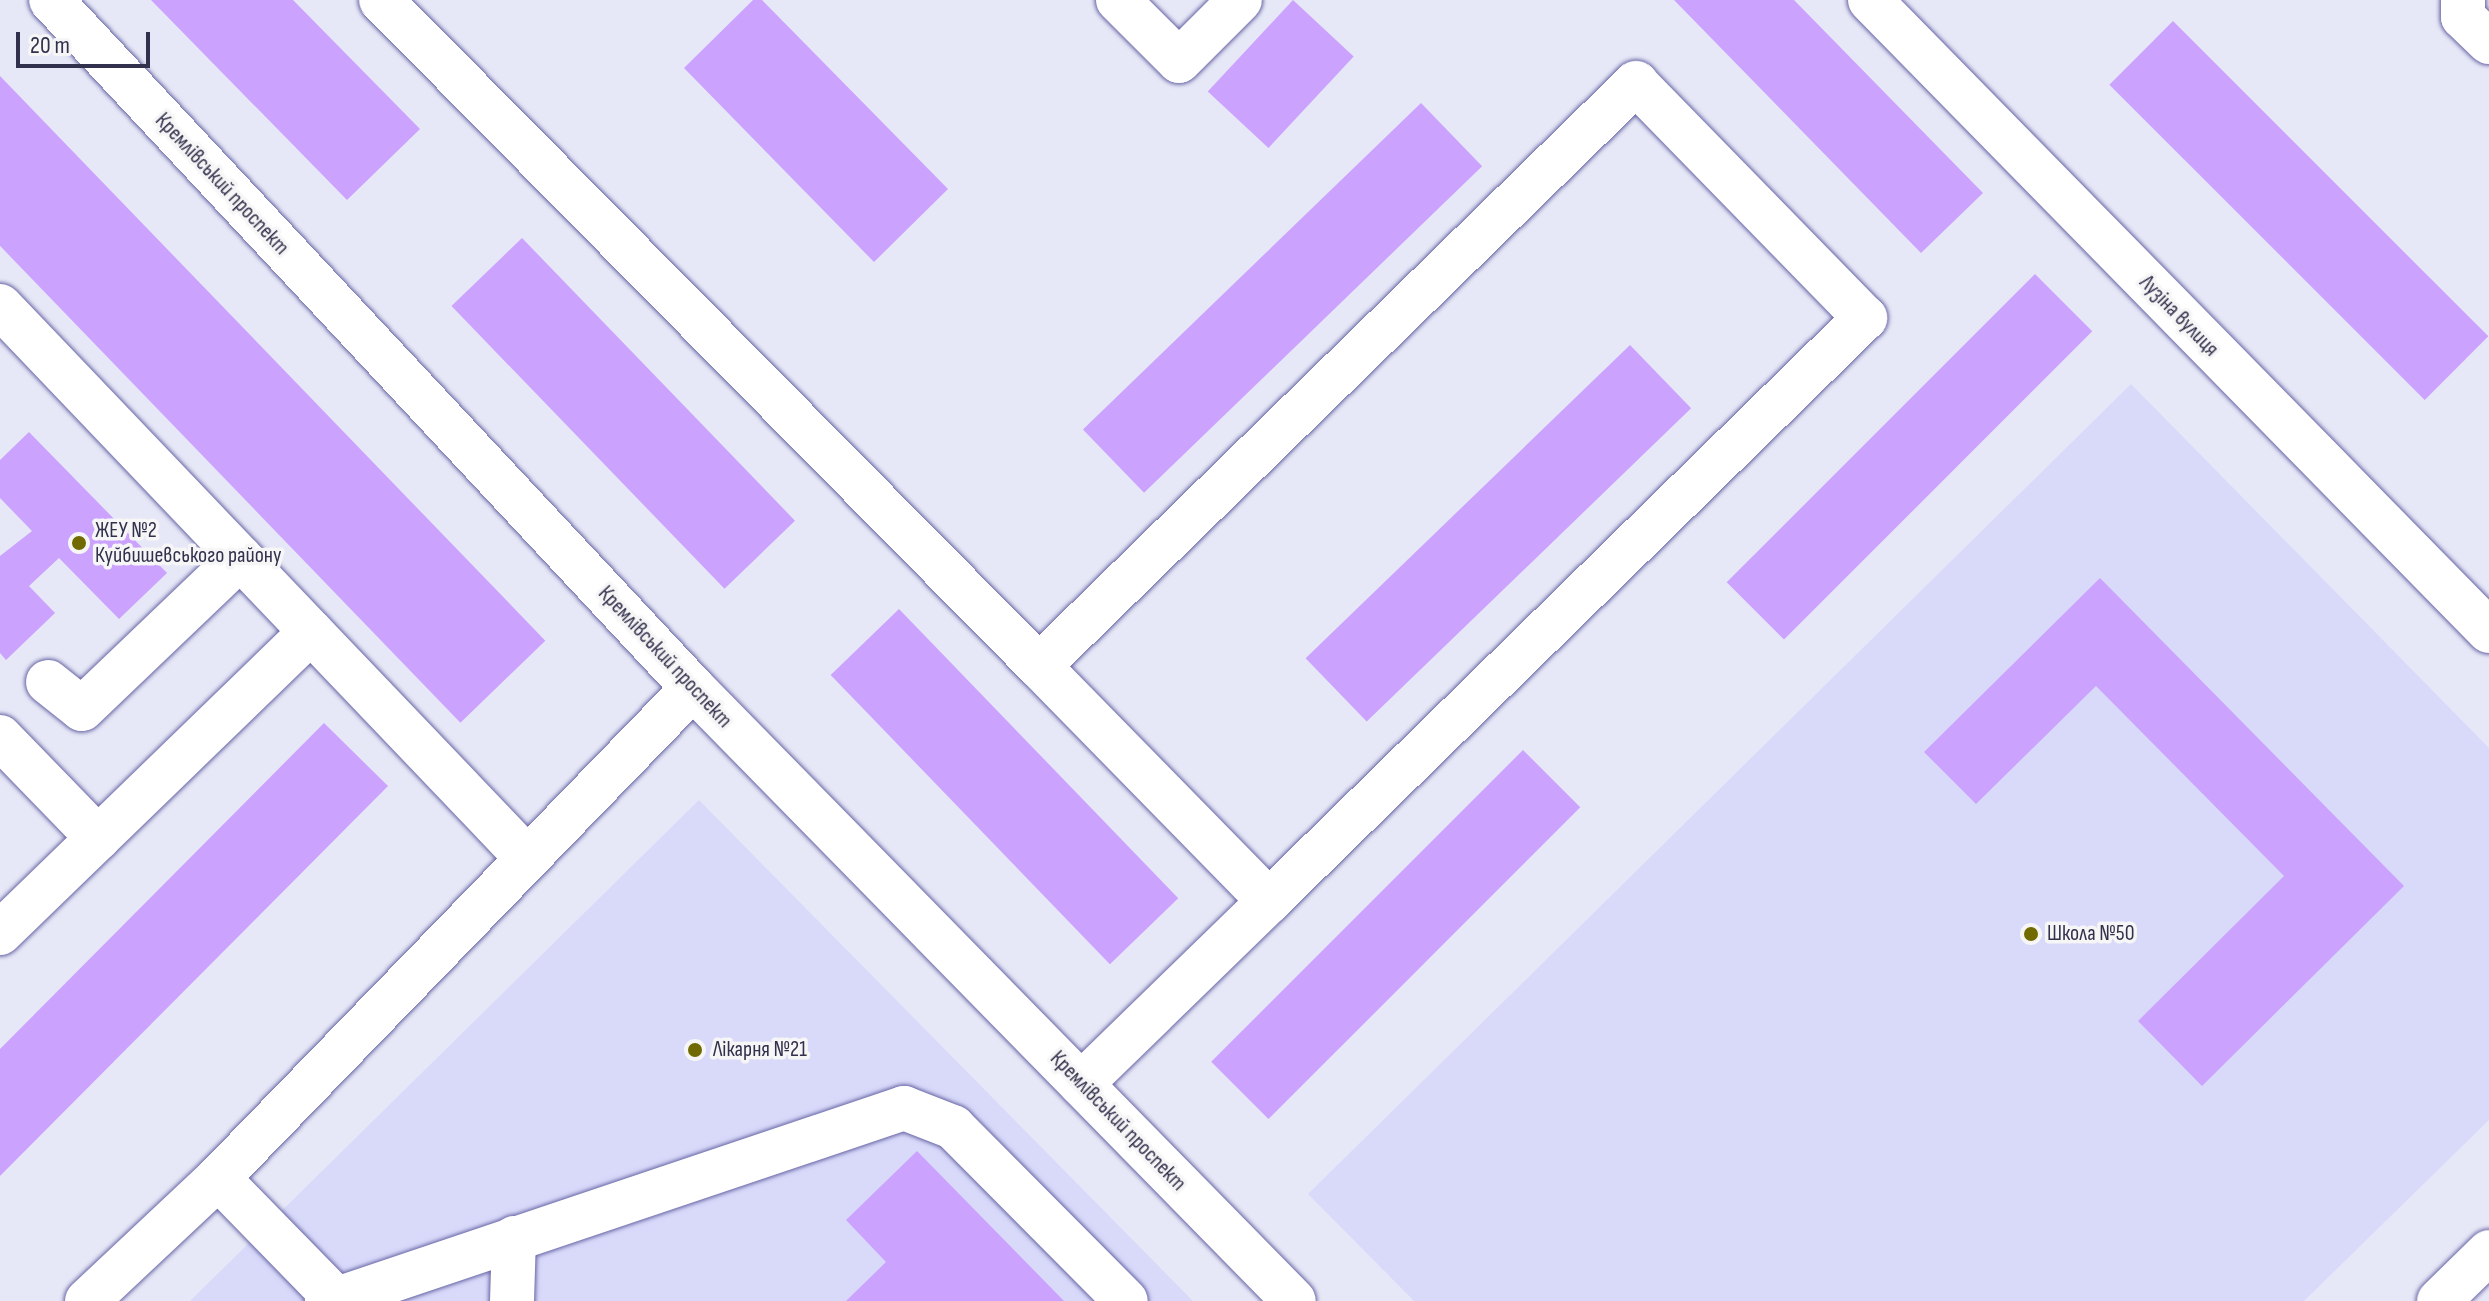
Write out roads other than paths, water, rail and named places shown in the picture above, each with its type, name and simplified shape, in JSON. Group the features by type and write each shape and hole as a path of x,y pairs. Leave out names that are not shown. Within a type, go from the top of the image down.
{"street":[{"name":"Кремлівський проспект","path":"51,0 693,688 1294,1301"},
{"path":"1118,0 1179,61 1240,0"},
{"name":"Лузіна вулиця","path":"1870,0 2489,631"},
{"path":"2463,0 2463,17 2489,42"},
{"path":"402,7 1269,901"},
{"path":"1039,666 1636,83 1865,318 1081,1084"},
{"path":"0,306 525,856"},
{"path":"48,682 82,709 240,558"},
{"path":"0,933 311,632"},
{"path":"87,1301 218,1178 525,856 693,688"},
{"path":"0,737 98,838"},
{"path":"218,1178 330,1299 429,1282 514,1238 904,1108 953,1127 1126,1301"},
{"path":"512,1301 514,1238"},
{"path":"2439,1301 2489,1252"}],"place":[{"name":"ЖЕУ №2 Куйбишевського району","path":"79,543"},
{"name":"Школа №50","path":"2031,934"},
{"name":"Лікарня №21","path":"695,1050"}]}
